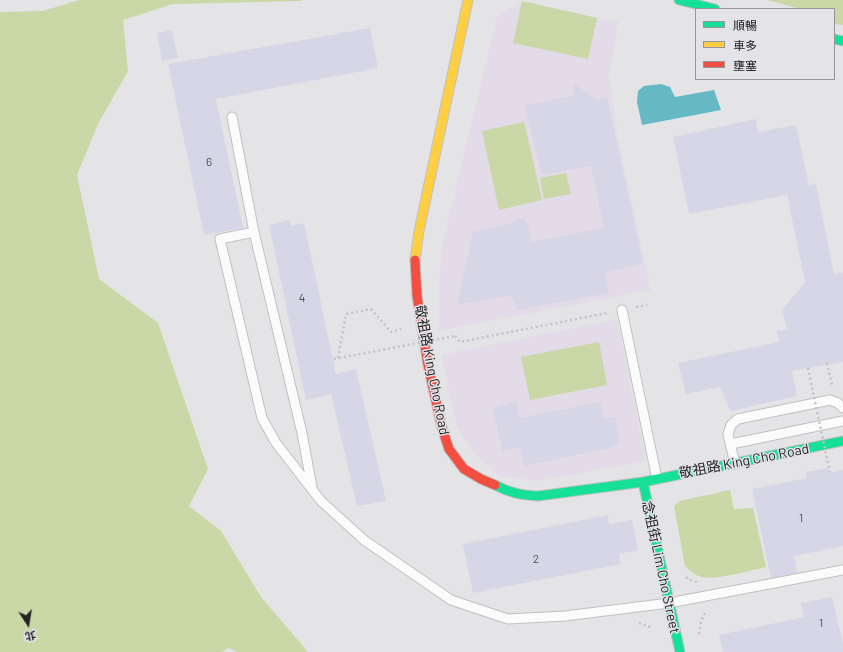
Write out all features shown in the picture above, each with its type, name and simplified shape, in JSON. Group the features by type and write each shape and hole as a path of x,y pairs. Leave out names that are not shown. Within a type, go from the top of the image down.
{"street":[{"name":"敬祖路 King Cho Road","path":"468,0 415,255 417,296 428,365 445,439 449,449 464,469 502,489 522,495 538,496 643,482 843,441"},
{"path":"679,0 711,8"},
{"name":"念祖街 Lim Cho Street","path":"643,482 680,652"}],"lane":[{"path":"232,117 254,232 302,433 312,489"},
{"path":"254,232 220,239 262,418 276,442 321,501 364,540 451,600 508,619 565,616 669,603 843,570"},
{"path":"622,310 657,479"},
{"path":"735,464 728,434 732,425 738,419 830,400 838,403 843,408"},
{"path":"731,444 843,421"}],"path":[{"path":"334,359 455,336 460,342 647,305"},
{"path":"338,358 346,314 371,309 392,332"},
{"path":"827,363 832,385"},
{"path":"808,368 830,473"},
{"path":"682,574 690,580 704,584"},
{"path":"698,640 703,615 711,606"},
{"name":"念祖街 Lim Cho Street","path":"634,622 652,627 656,632"}],"shaded area":[{"path":"519,4 619,22 609,75 618,139 651,290 438,331 438,296 443,241 493,33 498,14"},
{"path":"617,319 646,461 538,481 499,476 469,447 457,427 441,355"}],"green space":[{"path":"79,0 302,0 173,4 123,20 128,71 98,124 77,175 99,279 158,323 208,469 189,506 221,531 261,597 308,652 237,652 228,648 222,652 0,652 0,12 43,11"},
{"path":"767,0 843,0 843,25 835,24 835,8 797,8"},
{"path":"522,1 597,18 588,59 513,43"},
{"path":"524,122 542,200 499,210 482,131"},
{"path":"566,173 571,194 544,199 540,178"},
{"path":"599,342 607,385 530,400 521,357"},
{"path":"730,490 734,509 753,508 766,567 714,578 701,577 693,573 685,566 674,506 680,501"}],"water":[{"path":"661,84 670,87 675,97 714,90 721,110 642,125 637,102 638,91 644,86"}],"building":[{"path":"370,28 378,68 216,99 243,228 204,235 168,64"},
{"path":"172,30 178,58 162,61 157,33"},
{"path":"573,83 597,100 607,97 643,263 605,273 609,293 517,310 511,295 457,305 473,232 510,224 516,220 524,218 528,226 532,242 604,228 591,166 542,175 525,106 574,95"},
{"path":"756,119 758,132 796,125 809,186 816,184 834,274 843,273 843,362 792,371 797,396 731,412 720,387 686,394 678,363 779,342 777,331 787,329 782,310 805,282 787,195 689,214 673,137"},
{"path":"290,220 291,226 304,223 336,374 356,369 386,501 357,506 331,394 306,400 269,225"},
{"path":"516,401 519,418 600,402 604,418 615,417 619,444 610,448 524,466 520,447 502,451 493,408"},
{"path":"828,468 829,473 843,470 843,546 794,556 797,573 771,578 752,489 807,478 806,472"},
{"path":"608,515 609,524 632,520 638,550 619,554 621,564 473,593 463,544"},
{"path":"832,597 843,644 843,652 723,652 719,635 804,617 801,603"}],"traffic: fast":[{"path":"679,0 711,8"},
{"path":"835,39 843,41"},
{"path":"495,485 516,493 538,496 643,482 843,441"},
{"path":"643,482 680,652"}],"traffic: slow":[{"path":"415,260 419,231 468,0"}],"traffic: jam":[{"path":"415,260 417,296 428,365 442,428 449,449 464,469 495,485"}]}
